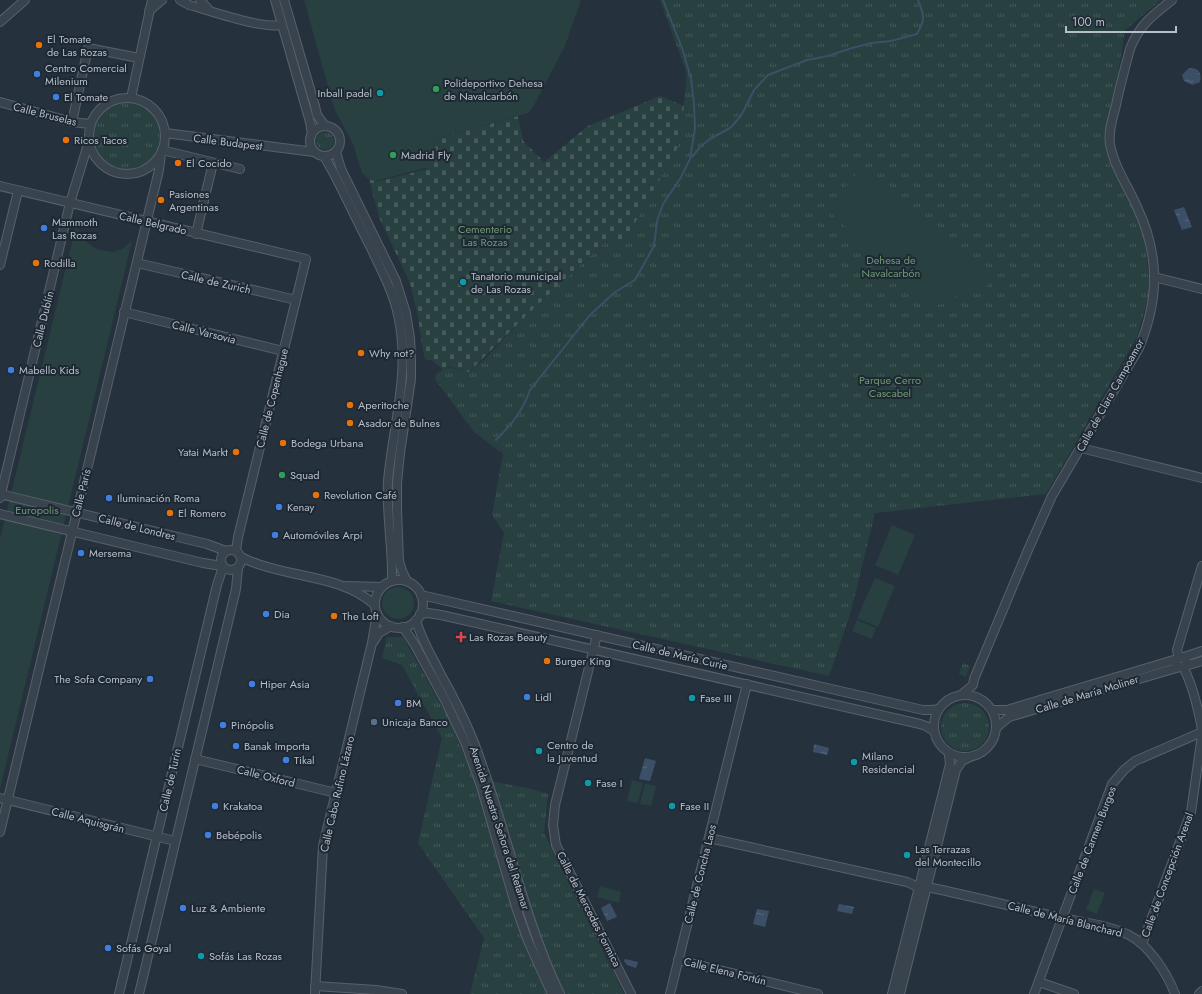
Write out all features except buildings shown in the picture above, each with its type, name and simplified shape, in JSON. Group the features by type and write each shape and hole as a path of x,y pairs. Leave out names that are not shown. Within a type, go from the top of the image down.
{"street":[{"path":"0,22 25,0"},
{"path":"131,98 152,0"},
{"path":"149,11 162,0"},
{"path":"180,0 189,5 274,27 282,25"},
{"path":"200,0 209,10"},
{"path":"275,0 308,115 311,137 312,149 314,152 324,156 331,155 336,152 340,145 340,136 334,129 326,126 320,127 311,137 291,149"},
{"path":"284,0 317,114 326,126"},
{"name":"Calle de Clara Campoamor","path":"961,695 973,685 1028,550 1052,496 1139,348 1149,319 1152,304 1154,277 1150,244 1146,226 1113,158 1110,141 1110,128 1133,40 1146,22 1172,0"},
{"path":"72,122 88,48 139,58"},
{"path":"122,98 131,98 146,104 158,114 163,123 165,133 162,152 154,163 146,169 136,173 125,174 115,172 101,164 92,151 89,141 90,124 99,110 106,104 122,98"},
{"name":"Calle Bruselas","path":"0,102 72,122 90,124"},
{"name":"Calle Budapest","path":"165,133 314,152"},
{"name":"Calle Dublín","path":"0,495 70,203 89,141"},
{"path":"162,152 214,162 240,169"},
{"name":"Calle París","path":"0,832 4,799 72,531 137,263 162,152"},
{"path":"336,152 341,169 396,282 406,313 408,325 411,360 410,380 397,483 399,561 407,581"},
{"path":"324,156 388,284 398,315 402,338 404,360 388,482 392,581"},
{"path":"196,234 214,162"},
{"name":"Calle Belgrado","path":"0,186 196,234 306,259"},
{"path":"0,265 18,190"},
{"name":"Calle de Copenhague","path":"233,552 238,537 306,259"},
{"name":"Calle de Zurich","path":"137,263 296,300"},
{"path":"1154,277 1202,289"},
{"name":"Calle Varsovia","path":"124,312 283,352"},
{"path":"1081,448 1202,478"},
{"name":"Calle de Londres","path":"0,495 207,544 233,552 260,565"},
{"name":"Calle de Londres","path":"0,514 203,563 223,566"},
{"path":"239,567 242,560 233,552 221,558 223,566 232,571 239,567 260,565 344,586 363,595 376,609 382,621 391,626 403,627 410,625 418,617 423,602 413,584 407,581 392,581 382,587 375,598 376,609"},
{"name":"Calle de Turín","path":"119,994 217,585 223,566"},
{"path":"1202,566 1177,650 1199,712 1202,730"},
{"name":"Calle de Turín","path":"139,994 236,589 239,567"},
{"path":"344,586 382,587"},
{"name":"Calle de María Curie","path":"421,596 922,710 939,709"},
{"name":"Calle Cabo Rufino Lázaro","path":"315,990 323,846 372,643 376,609"},
{"name":"Calle de María Curie","path":"418,617 428,613 594,651 605,652 920,724 934,731"},
{"name":"Avenida Nuestra Señora del Retamar","path":"418,617 422,641 453,696 472,739 489,784 531,923 560,994"},
{"path":"372,643 379,633 391,626"},
{"name":"Avenida Nuestra Señora del Retamar","path":"403,627 415,644 438,686 464,742 482,786 516,907 528,940 552,994"},
{"name":"Calle de Mercedes Formica","path":"597,635 555,805 553,825 556,845 631,994"},
{"name":"Calle de María Moliner","path":"997,728 1010,717 1181,662 1202,651"},
{"name":"Calle de María Moliner","path":"992,710 1007,710 1181,662 1202,661"},
{"name":"Calle de Concha Laos","path":"670,994 747,684"},
{"path":"973,685 979,698"},
{"path":"892,994 956,770 962,761 977,756 991,745 997,728 996,718 988,704 973,696 961,695 948,700 939,709 934,720 934,731 939,744 949,754 968,758"},
{"name":"Calle de Carmen Burgos","path":"1034,994 1112,784 1135,760 1202,730"},
{"name":"Calle de Concepción Arenal","path":"1142,944 1191,812 1202,735"},
{"path":"900,994 920,914 919,901 950,764 949,754"},
{"name":"Calle Oxford","path":"195,758 336,793"},
{"name":"Calle Aquisgrán","path":"4,799 176,841"},
{"name":"Calle de María Blanchard","path":"709,838 907,882 923,887 1099,925 1129,935 1142,944 1156,961 1169,979 1175,994"},
{"name":"Calle Elena Fortún","path":"678,960 818,994"},
{"path":"1039,982 1074,994"},
{"path":"315,990 376,990 402,994"},
{"path":"1199,994 1202,991"}],"green space":[{"name":"Polideportivo Dehesa de Navalcarbón","path":"304,0 581,0 565,46 533,107 528,113 433,140 437,156 430,167 375,181 369,179 362,173 353,144 334,108"},
{"name":"Dehesa de Navalcarbón","path":"660,0 1161,0 1125,30 1106,149 1144,231 1150,291 1137,337 1046,494 875,513 850,615 829,676 491,601 504,533 492,515 503,454 474,432 435,379 436,374 448,367 469,372 484,360 529,313 611,237 622,246 679,144 687,74"},
{"name":"Cementerio Las Rozas","path":"660,96 684,106 679,145 622,246 611,237 529,313 469,372 448,366 443,370 432,360 426,360 410,283 379,217 369,179 380,181 427,169 437,152 433,140 518,116 523,141 544,162 588,126"},
{"path":"120,102 134,102 146,107 156,117 161,129 161,143 156,155 146,165 134,170 120,170 108,165 98,155 93,143 93,129 98,117 108,107"},
{"path":"325,132 331,135 334,141 331,147 325,150 319,147 316,141 319,135"},
{"path":"863,166 992,279 989,284 977,294 967,290 932,308 881,262 831,213 842,192"},
{"name":"Europolis","path":"76,226 81,238 96,249 113,252 122,249 132,241 0,789 0,539"},
{"path":"892,525 915,535 898,575 875,565"},
{"path":"875,578 895,586 878,627 857,618"},
{"path":"395,587 401,587 410,591 414,603 410,615 401,619 395,619 386,615 382,606 382,600 386,591"},
{"path":"857,620 876,628 872,639 852,631"},
{"path":"387,637 403,637 448,717 474,778 532,789 548,794 544,833 624,994 470,994 484,938 418,843 442,738 402,665 382,658"},
{"path":"963,663 970,666 966,677 959,674"},
{"path":"960,703 970,703 982,710 989,722 989,732 982,744 970,751 960,751 952,747 945,740 941,732 941,722 945,714 952,707"},
{"path":"632,780 643,783 638,803 627,801"},
{"path":"645,784 656,786 651,806 640,804"},
{"path":"600,886 621,892 619,903 597,897"},
{"path":"1094,889 1105,893 1097,914 1086,910"}],"water":[{"path":"1189,68 1195,69 1199,72 1201,76 1200,82 1192,85 1184,81 1182,75"},
{"path":"1184,207 1192,227 1182,230 1174,210"},
{"path":"814,744 829,748 827,755 813,752"},
{"path":"645,758 656,761 650,781 639,779"},
{"path":"610,903 617,917 607,921 601,908"},
{"path":"839,904 854,907 852,914 837,911"},
{"path":"757,909 769,911 765,927 753,924"},
{"path":"625,959 638,962 636,968 627,965 624,961"}],"waterway":[{"path":"496,440 516,417 524,405 530,390 590,315 615,292 635,280 654,246 657,221 663,204 680,179 690,159 695,128 691,78 682,48 663,0"},
{"path":"692,157 701,146 710,139 730,128 741,116 754,90 768,75 807,60 828,56 872,43 891,41 917,34 923,20 922,10 918,0"}],"place":[{"name":"El Tomate de Las Rozas","path":"39,45"},
{"name":"Centro Comercial Milenium","path":"37,74"},
{"name":"Polideportivo Dehesa de Navalcarbón","path":"436,89"},
{"name":"Inball padel","path":"380,93"},
{"name":"El Tomate","path":"56,97"},
{"name":"Ricos Tacos","path":"66,140"},
{"name":"Madrid Fly","path":"393,155"},
{"name":"El Cocido","path":"178,163"},
{"name":"Pasiones Argentinas","path":"161,200"},
{"name":"Mammoth Las Rozas","path":"44,228"},
{"name":"Rodilla","path":"36,263"},
{"name":"Tanatorio municipal de Las Rozas","path":"463,282"},
{"name":"Why not?","path":"361,353"},
{"name":"Mabello Kids","path":"11,370"},
{"name":"Aperitoche","path":"350,405"},
{"name":"Asador de Bulnes","path":"350,423"},
{"name":"Bodega Urbana","path":"283,443"},
{"name":"Yatai Markt","path":"236,452"},
{"name":"Squad","path":"282,475"},
{"name":"Revolution Café","path":"316,495"},
{"name":"Iluminación Roma","path":"109,498"},
{"name":"Kenay","path":"279,507"},
{"name":"El Romero","path":"170,513"},
{"name":"Automóviles Arpi","path":"275,535"},
{"name":"Mersema","path":"81,553"},
{"name":"Dia","path":"266,614"},
{"name":"The Loft","path":"334,616"},
{"name":"Las Rozas Beauty","path":"461,637"},
{"name":"Burger King","path":"547,661"},
{"name":"The Sofa Company","path":"150,679"},
{"name":"Hiper Asia","path":"252,684"},
{"name":"Lidl","path":"527,697"},
{"name":"Fase III","path":"692,698"},
{"name":"BM","path":"398,703"},
{"name":"Unicaja Banco","path":"374,722"},
{"name":"Pinópolis","path":"223,725"},
{"name":"Banak Importa","path":"236,746"},
{"name":"Centro de la Juventud","path":"539,751"},
{"name":"Tikal","path":"286,760"},
{"name":"Milano Residencial","path":"854,762"},
{"name":"Fase I","path":"588,783"},
{"name":"Krakatoa","path":"215,806"},
{"name":"Fase II","path":"672,806"},
{"name":"Bebépolis","path":"208,835"},
{"name":"Las Terrazas del Montecillo","path":"907,855"},
{"name":"Luz & Ambiente","path":"183,908"},
{"name":"Sofás Goyal","path":"108,948"},
{"name":"Sofás Las Rozas","path":"201,956"}],"park label":[{"name":"Parque Cerro Cascabel","path":"890,386"}]}
